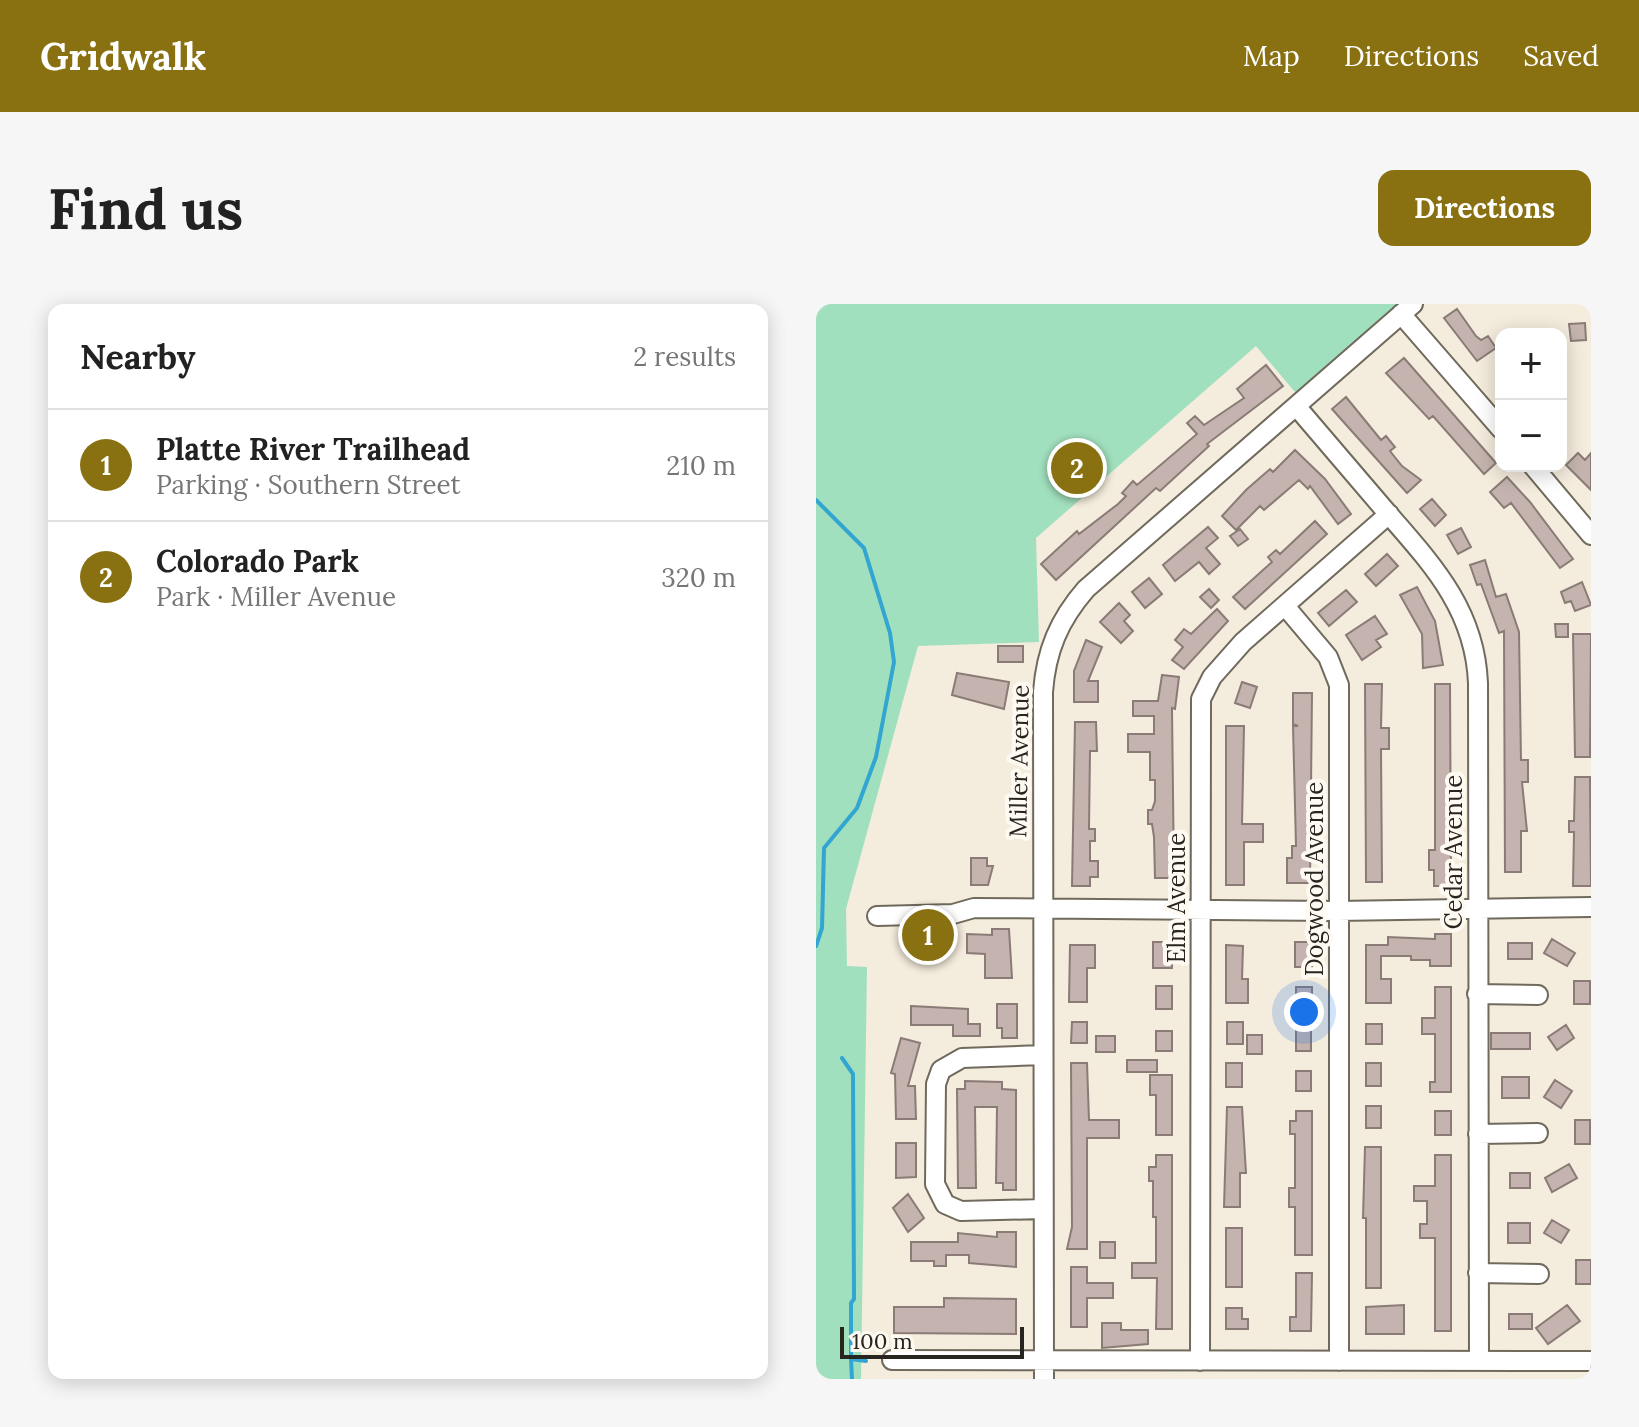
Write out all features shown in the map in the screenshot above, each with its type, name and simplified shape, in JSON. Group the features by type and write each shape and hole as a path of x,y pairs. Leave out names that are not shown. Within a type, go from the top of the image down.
{"street":[{"name":"Miller Avenue","path":"1044,1379 1041,909 1043,692 1049,653 1062,619 1086,589 1407,309"},
{"path":"1407,309 1495,421"},
{"name":"Cedar Avenue","path":"1296,406 1448,584 1473,643 1478,683 1479,1361"},
{"path":"1538,472 1591,535"},
{"name":"Elm Avenue","path":"1200,1361 1201,699 1223,662 1389,514"},
{"name":"Dogwood Avenue","path":"1285,606 1328,657 1339,685 1339,1361"},
{"path":"877,916 953,914 974,908 1337,911 1591,907"},
{"path":"1477,994 1538,995"},
{"path":"1042,1055 962,1058 941,1070 936,1084 935,1184 945,1204 961,1211 1043,1209"},
{"path":"1478,1134 1538,1133"},
{"path":"1478,1273 1539,1274"},
{"path":"892,1360 1591,1361"}],"green space":[{"path":"816,304 1413,304 1305,398 1294,391 1256,346 1036,538 1039,642 918,646 846,909 847,966 867,967 861,1379 816,1379"}],"building":[{"path":"1457,309 1476,336 1481,340 1488,336 1495,349 1477,361 1444,318"},
{"path":"1585,323 1586,340 1571,341 1569,324"},
{"path":"1404,358 1495,464 1484,474 1433,416 1429,419 1386,373"},
{"path":"1266,365 1283,386 1207,444 1209,446 1160,491 1156,488 1056,580 1041,564 1077,531 1079,534 1118,504 1126,496 1122,493 1133,481 1137,485 1197,434 1187,423 1195,416 1204,425 1244,398 1237,389"},
{"path":"1346,397 1381,440 1386,436 1395,447 1390,451 1402,466 1421,480 1407,493 1332,409"},
{"path":"1295,450 1325,479 1351,514 1338,524 1310,486 1308,489 1299,480 1264,510 1260,506 1236,530 1222,516 1246,490 1270,469 1273,472"},
{"path":"1578,453 1585,460 1591,453 1591,490 1567,466"},
{"path":"1507,477 1573,559 1560,568 1511,503 1504,508 1490,492"},
{"path":"1432,499 1446,515 1435,526 1420,509"},
{"path":"1315,521 1327,534 1245,609 1233,597 1272,562 1268,557 1276,550 1280,554"},
{"path":"1208,527 1218,538 1206,548 1220,564 1209,574 1199,562 1175,581 1163,565"},
{"path":"1461,528 1471,547 1458,554 1447,535"},
{"path":"1240,529 1248,539 1238,546 1230,536"},
{"path":"1387,554 1398,566 1376,586 1365,574"},
{"path":"1485,560 1496,597 1506,594 1519,632 1521,760 1528,760 1528,782 1522,782 1527,831 1521,831 1521,872 1505,872 1504,631 1499,633 1481,584 1477,585 1470,565"},
{"path":"1149,578 1162,594 1145,608 1132,592"},
{"path":"1582,582 1591,605 1575,611 1571,601 1565,603 1561,592"},
{"path":"1417,587 1435,621 1443,665 1423,668 1422,634 1400,595"},
{"path":"1209,589 1219,600 1211,608 1200,597"},
{"path":"1346,590 1357,602 1329,626 1318,613"},
{"path":"1119,603 1130,615 1124,621 1133,631 1121,643 1100,622"},
{"path":"1217,609 1228,621 1184,669 1172,660 1183,647 1175,640 1184,629 1191,634"},
{"path":"1375,616 1387,634 1376,640 1381,647 1362,660 1346,635"},
{"path":"1555,624 1568,624 1568,637 1556,637"},
{"path":"1573,634 1591,634 1590,757 1575,757"},
{"path":"1086,640 1102,647 1088,681 1098,681 1098,702 1074,702 1074,671"},
{"path":"998,646 1023,646 1023,662 998,662"},
{"path":"957,673 1009,682 1004,709 952,695"},
{"path":"1162,675 1179,677 1175,709 1172,708 1174,878 1155,878 1154,837 1152,824 1148,824 1148,810 1152,810 1155,801 1155,780 1150,780 1150,752 1128,752 1128,734 1154,734 1154,716 1133,716 1133,701 1158,701"},
{"path":"1242,682 1257,687 1250,708 1235,703"},
{"path":"1365,684 1382,684 1381,728 1389,728 1389,749 1381,749 1382,882 1366,882"},
{"path":"1435,684 1450,684 1451,886 1434,886 1434,870 1429,870 1429,850 1435,850"},
{"path":"1293,693 1312,693 1310,883 1287,883 1287,858 1292,858 1292,846 1296,846 1293,726 1298,726 1293,724"},
{"path":"1075,722 1096,722 1097,751 1090,751 1089,829 1095,829 1095,841 1090,841 1090,861 1098,861 1098,877 1090,877 1090,886 1072,886"},
{"path":"1226,726 1244,726 1242,824 1263,824 1263,842 1244,842 1244,885 1226,885"},
{"path":"1575,777 1590,777 1591,886 1573,886 1574,832 1569,832 1569,821 1574,821"},
{"path":"971,858 987,858 987,866 993,866 988,885 971,885"},
{"path":"992,929 1009,929 1012,978 985,978 985,954 967,953 967,934 992,935"},
{"path":"1435,934 1451,934 1451,966 1430,966 1430,960 1411,960 1411,956 1381,956 1381,979 1391,979 1391,1003 1366,1003 1366,945 1388,945 1388,937 1435,939"},
{"path":"1552,939 1575,953 1567,966 1544,953"},
{"path":"1153,942 1172,942 1172,968 1153,968"},
{"path":"1295,942 1312,942 1312,967 1295,967"},
{"path":"1508,943 1532,943 1532,959 1508,959"},
{"path":"1070,945 1095,945 1095,968 1087,968 1087,1002 1069,1002"},
{"path":"1226,945 1243,946 1242,979 1248,979 1248,1003 1226,1003"},
{"path":"1574,981 1590,981 1590,1004 1574,1004"},
{"path":"1156,986 1172,986 1172,1009 1156,1009"},
{"path":"1296,987 1312,987 1312,1009 1296,1009"},
{"path":"1435,987 1451,987 1451,1092 1430,1092 1430,1082 1435,1082 1435,1034 1422,1034 1422,1018 1435,1018"},
{"path":"997,1004 1017,1004 1017,1038 1002,1038 1002,1028 997,1028"},
{"path":"911,1006 968,1009 968,1024 980,1024 980,1036 953,1036 953,1025 911,1025"},
{"path":"1072,1022 1087,1022 1087,1043 1071,1043"},
{"path":"1227,1022 1243,1022 1243,1044 1227,1044"},
{"path":"1366,1024 1382,1024 1382,1044 1366,1044"},
{"path":"1566,1025 1574,1038 1557,1050 1548,1037"},
{"path":"1296,1028 1311,1028 1311,1051 1296,1051"},
{"path":"1156,1031 1172,1031 1172,1051 1156,1051"},
{"path":"1491,1033 1530,1033 1530,1049 1491,1049"},
{"path":"1247,1035 1262,1035 1262,1054 1247,1054"},
{"path":"1096,1036 1115,1036 1115,1052 1096,1052"},
{"path":"901,1038 920,1043 908,1086 915,1086 916,1119 896,1119 895,1074 891,1073"},
{"path":"1127,1060 1157,1060 1157,1072 1127,1072"},
{"path":"1071,1063 1087,1063 1089,1120 1119,1120 1119,1138 1087,1138 1087,1249 1067,1249 1072,1227"},
{"path":"1226,1063 1242,1063 1242,1087 1226,1087"},
{"path":"1366,1063 1381,1063 1381,1086 1366,1086"},
{"path":"1296,1071 1311,1071 1311,1091 1296,1091"},
{"path":"1150,1075 1172,1075 1172,1135 1156,1135 1156,1095 1150,1095"},
{"path":"1502,1077 1529,1077 1529,1098 1502,1098"},
{"path":"1555,1080 1572,1091 1561,1108 1544,1097"},
{"path":"965,1081 1002,1082 1002,1089 1016,1090 1016,1190 1003,1190 1003,1183 996,1183 997,1107 975,1107 976,1188 958,1188 957,1089 965,1089"},
{"path":"1366,1106 1381,1106 1381,1128 1366,1128"},
{"path":"1227,1107 1242,1107 1246,1173 1240,1173 1240,1207 1224,1207"},
{"path":"1296,1111 1312,1111 1312,1255 1295,1255 1295,1207 1289,1207 1289,1188 1295,1188 1295,1134 1290,1134 1290,1121 1296,1121"},
{"path":"1435,1111 1451,1111 1451,1135 1435,1135"},
{"path":"1575,1120 1590,1120 1590,1144 1575,1144"},
{"path":"896,1143 916,1143 916,1177 896,1178"},
{"path":"1365,1147 1381,1147 1381,1288 1366,1288 1366,1218 1363,1218"},
{"path":"1156,1155 1172,1155 1172,1329 1156,1329 1157,1278 1132,1278 1132,1263 1156,1263 1156,1217 1153,1217 1153,1181 1149,1181 1149,1167 1156,1167"},
{"path":"1435,1155 1451,1155 1451,1331 1435,1331 1435,1238 1420,1238 1420,1224 1427,1224 1427,1201 1414,1201 1414,1186 1435,1186"},
{"path":"1569,1164 1577,1178 1552,1192 1545,1178"},
{"path":"1510,1173 1530,1173 1530,1188 1510,1188"},
{"path":"908,1194 924,1218 908,1232 893,1208"},
{"path":"1552,1220 1569,1230 1561,1243 1544,1233"},
{"path":"1508,1223 1530,1223 1530,1243 1508,1243"},
{"path":"1226,1228 1242,1228 1242,1287 1226,1287"},
{"path":"997,1232 1016,1232 1016,1267 969,1263 969,1255 946,1255 946,1266 934,1266 934,1261 911,1261 911,1242 958,1242 958,1233 997,1237"},
{"path":"1100,1242 1115,1242 1115,1258 1100,1258"},
{"path":"1576,1260 1591,1260 1591,1284 1576,1284"},
{"path":"1071,1267 1087,1267 1087,1283 1113,1283 1113,1298 1087,1298 1087,1327 1071,1327"},
{"path":"1296,1273 1312,1273 1311,1331 1290,1331 1290,1317 1296,1317"},
{"path":"944,1298 1016,1299 1016,1334 894,1333 894,1307 944,1307"},
{"path":"1404,1305 1404,1334 1366,1334 1366,1307"},
{"path":"1567,1305 1580,1321 1548,1344 1536,1328"},
{"path":"1226,1308 1242,1308 1242,1319 1248,1319 1248,1329 1226,1329"},
{"path":"1509,1314 1532,1314 1532,1329 1509,1329"},
{"path":"1102,1323 1121,1323 1121,1330 1148,1330 1148,1344 1102,1348"}],"waterway":[{"path":"816,500 864,548 890,633 894,662 876,757 857,808 824,848 822,928 816,946"},
{"path":"842,1058 853,1074 854,1299 851,1303 851,1359 866,1361"},
{"path":"851,1359 852,1379"}],"place":[{"name":"Colorado Park","path":"1077,468"},
{"name":"Platte River Trailhead","path":"928,935"}]}
